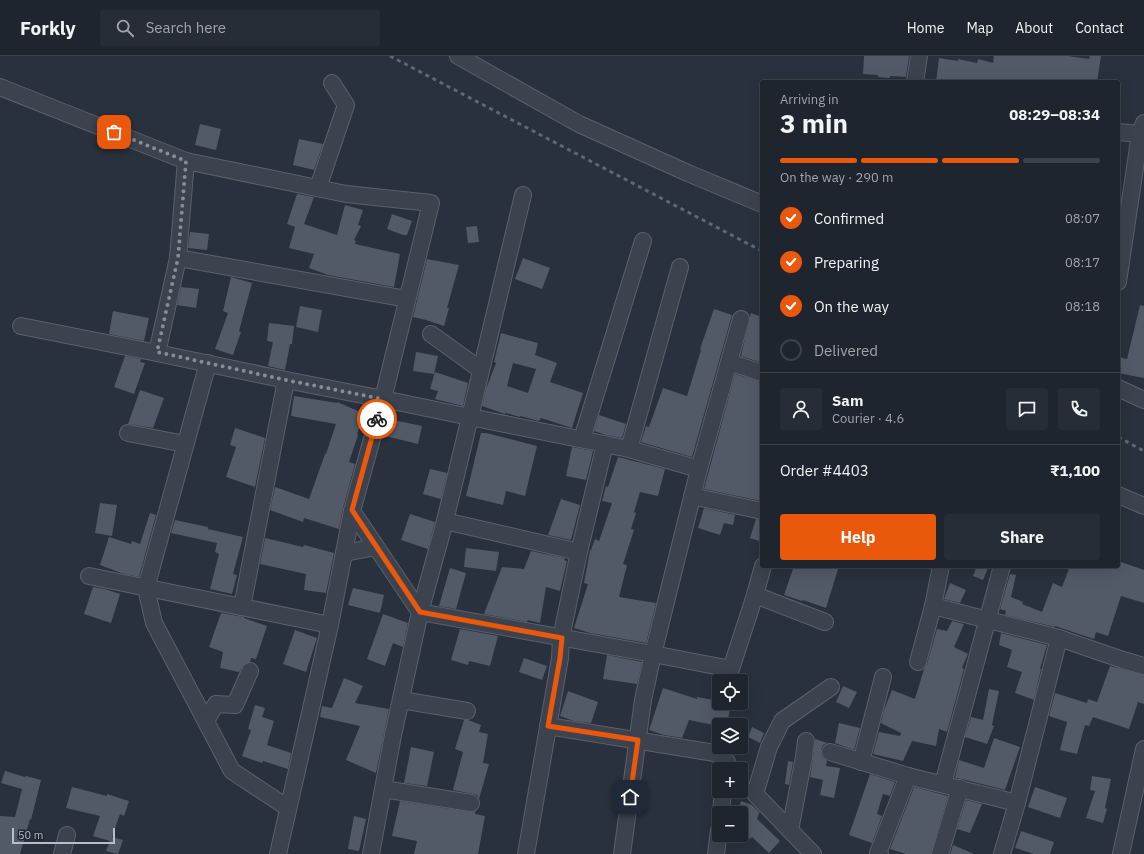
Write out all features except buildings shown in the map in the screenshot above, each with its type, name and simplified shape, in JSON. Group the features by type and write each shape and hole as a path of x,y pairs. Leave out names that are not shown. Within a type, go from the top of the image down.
{"street":[{"path":"458,56 579,124 690,174 760,203"},
{"path":"915,80 918,56"},
{"path":"318,188 346,105 332,83"},
{"path":"0,87 186,161 346,194 431,203 382,399 352,510 330,625 278,854"},
{"path":"1120,132 1142,128 1120,269"},
{"path":"157,352 178,258 186,161"},
{"path":"371,854 420,612 445,521 522,195"},
{"path":"582,439 643,241"},
{"path":"178,258 407,299"},
{"path":"629,449 680,267"},
{"path":"622,854 643,700 653,654 699,469 741,319"},
{"path":"21,326 157,352 286,380 582,439 629,449 699,469"},
{"path":"431,334 481,370"},
{"path":"730,362 760,372"},
{"path":"208,363 146,588 154,624 232,771 288,808"},
{"path":"242,607 286,380"},
{"path":"1120,389 1144,400"},
{"path":"128,433 185,444"},
{"path":"526,854 560,658 562,638 579,552 605,444"},
{"path":"692,496 760,511"},
{"path":"1120,496 1144,506"},
{"path":"352,510 420,612 731,669 762,568"},
{"path":"445,521 579,552"},
{"path":"344,553 376,547"},
{"path":"918,662 933,606 940,568"},
{"path":"943,784 1001,568"},
{"path":"88,576 330,625"},
{"path":"755,595 825,622"},
{"path":"933,606 1059,638 1144,666"},
{"path":"1002,854 1018,803 1059,638"},
{"path":"206,721 216,704 235,705 250,671"},
{"path":"861,762 882,677"},
{"path":"813,854 755,794 769,747 782,721 831,687"},
{"path":"401,700 468,711"},
{"path":"548,726 721,754 727,762"},
{"path":"790,830 806,741"},
{"path":"1120,854 1144,749"},
{"path":"830,752 908,776 1018,803"},
{"path":"880,854 878,853 908,776"},
{"path":"940,854 960,788"},
{"path":"383,789 471,803"},
{"path":"62,854 67,835"},
{"path":"716,854 718,842"}],"railway":[{"path":"390,56 760,250"},
{"path":"1120,438 1144,451"}],"way so far":[{"path":"114,132 186,161 178,258 157,352 382,399 377,419"}],"route":[{"path":"377,419 352,510 376,547 420,612 562,638 548,726 638,740 630,797"}]}
